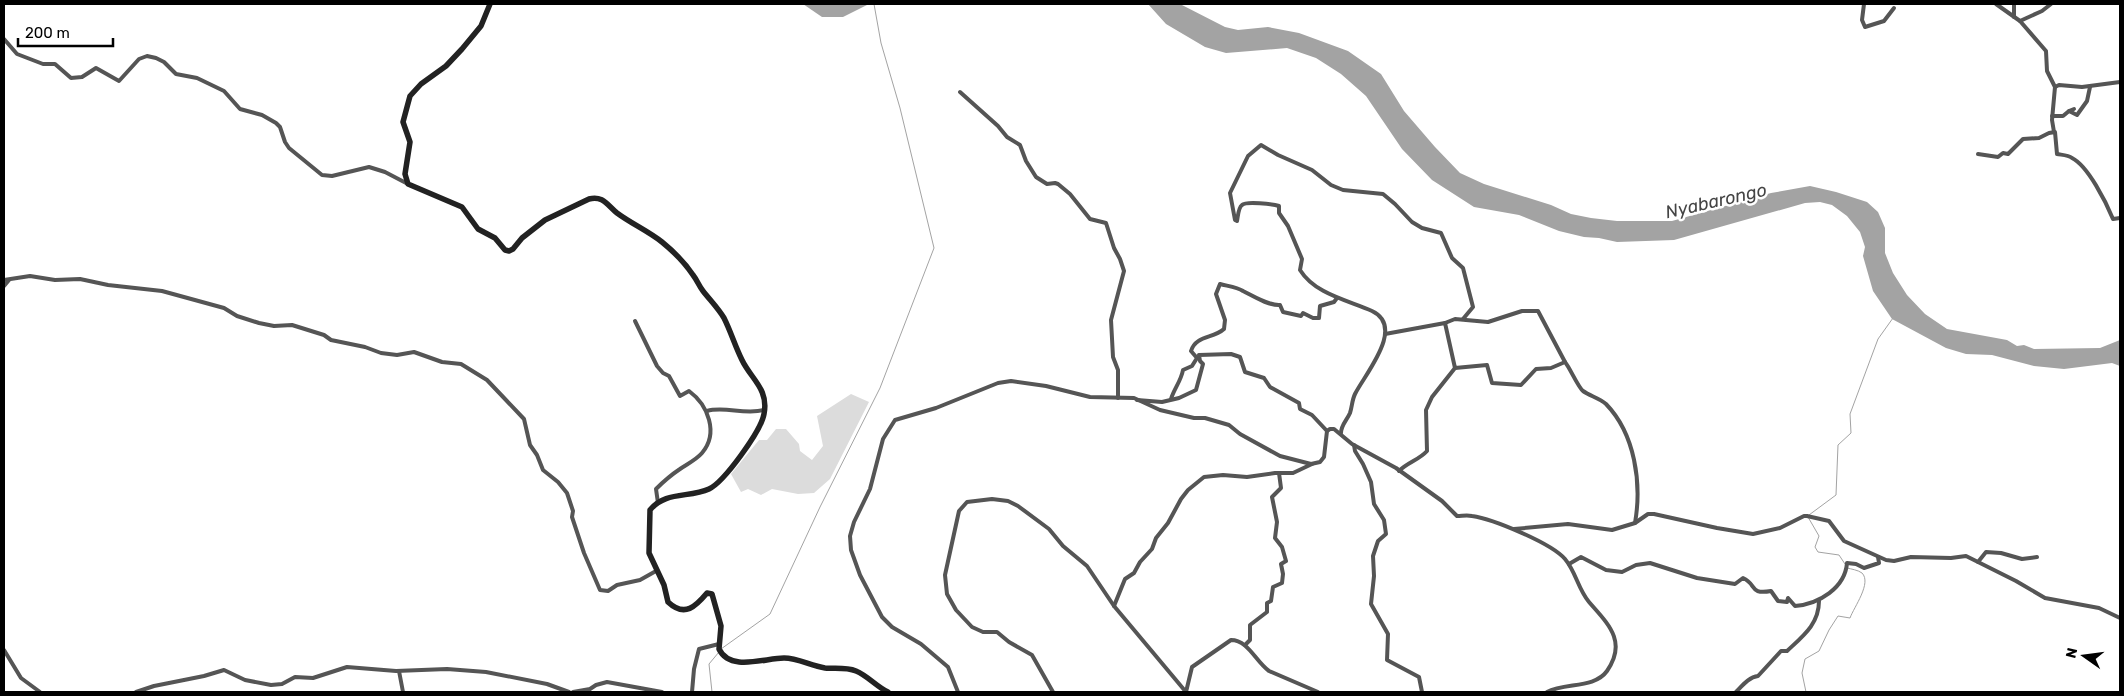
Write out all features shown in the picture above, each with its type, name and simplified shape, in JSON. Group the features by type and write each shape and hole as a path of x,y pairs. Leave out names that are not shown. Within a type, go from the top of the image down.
{"main road":[{"path":"490,4 480,26 467,43 446,66 416,89 409,99 402,122 410,142 405,174 408,184 459,205 478,229 495,238 505,250 509,251 545,220 593,198 604,201 617,213 646,230 663,243 692,274 720,312 741,359 760,384 765,410 756,434 720,482 709,488 668,497 650,510 649,553 664,585 668,602 676,608 686,609 696,606 707,593 712,594 721,626 719,644 722,655 732,661 748,662 787,658 824,668 850,669 863,675 888,692"}],"street":[{"path":"1864,4 1862,20 1865,27 1884,21 1894,8"},
{"path":"1996,4 2020,20 2046,51 2047,71 2055,87 2050,115 2051,132 2058,150 2057,154 2072,157 2085,168 2090,179 2103,196 2113,218 2120,218"},
{"path":"2014,4 2014,17"},
{"path":"2020,20 2042,11 2051,4"},
{"path":"4,39 16,54 43,64 56,65 66,76 71,78 82,77 95,68 119,80 140,58 150,56 158,58 176,74 198,78 224,91 240,110 265,116 276,122 288,147 304,163 322,175 332,176 369,168 385,172 408,184"},
{"path":"2055,87 2059,85 2090,87 2120,82"},
{"path":"2050,115 2065,117 2071,110 2074,115 2078,114 2087,101 2090,87"},
{"path":"960,92 998,126 1001,133 1020,145 1026,161 1038,179 1049,185 1056,183 1070,194 1090,219 1106,223 1124,271 1111,320 1113,356 1118,370 1118,398"},
{"path":"1978,154 1998,157 2003,153 2008,154 2023,139 2039,138 2051,132"},
{"path":"1341,434 1342,424 1349,414 1355,394 1377,357 1385,334 1385,326 1380,316 1337,298 1309,283 1301,272 1302,259 1288,226 1279,213 1279,206 1269,203 1245,203 1240,207 1235,220 1230,193 1248,156 1261,145 1312,170 1326,182 1337,188 1383,194 1412,222 1422,228 1441,233 1452,258 1463,268 1468,281 1474,307 1463,319"},
{"path":"4,280 30,276 55,280 80,279 108,285 162,291 224,308 237,316 259,323 274,326 292,325 324,335 331,340 365,347 381,353 397,355 414,352 442,362 462,364 487,380 524,419 530,445 537,455 543,470 558,482 567,493 573,511 572,517 584,553 600,590 608,591 616,585 640,580 656,571"},
{"path":"4,286 9,280"},
{"path":"1171,400 1174,388 1182,377 1183,370 1195,362 1197,358 1191,351 1193,344 1197,340 1218,334 1224,329 1226,320 1216,294 1220,284 1241,289 1256,298 1266,300 1274,305 1280,305 1283,312 1301,316 1303,313 1313,318 1319,318 1320,306 1334,302 1337,298"},
{"path":"1385,334 1445,323 1455,319 1488,322 1522,311 1538,310 1582,390 1602,400 1611,410 1631,445 1636,468 1638,500 1636,523"},
{"path":"635,321 662,373 668,376 680,396 689,391 707,411 711,426 708,442 702,453 666,479 656,489 658,503"},
{"path":"1445,323 1455,368"},
{"path":"958,692 948,667 921,644 892,627 882,618 873,603 854,560 851,545 852,528 860,507 870,490 884,435 897,420 936,408 1003,382 1011,381 1036,384 1090,397 1162,402 1196,390 1203,364 1199,356 1231,354 1240,357 1246,372 1264,378 1270,387 1299,403 1300,409 1312,415 1327,431"},
{"path":"1399,471 1404,465 1421,458 1427,451 1426,410 1432,397 1455,368 1486,366 1492,383 1521,386 1536,369 1551,368 1565,362"},
{"path":"1137,400 1160,410 1194,418 1205,418 1229,425 1240,434 1275,454 1312,464"},
{"path":"707,411 714,409 747,413 765,410"},
{"path":"1327,431 1332,429 1354,445 1399,471 1442,501 1457,516 1473,516 1512,529 1553,549 1569,564 1582,593 1609,624 1616,641 1614,658 1606,672 1599,679 1559,687 1547,692"},
{"path":"1114,606 1125,579 1134,573 1140,562 1152,549 1156,538 1188,490 1197,485 1204,477 1223,475 1247,477 1293,473 1320,462 1324,455 1327,431"},
{"path":"1354,445 1355,451 1364,464 1371,482 1374,504 1384,520 1386,534 1378,542 1373,556 1374,576 1371,604 1388,634 1387,660 1419,677 1422,692"},
{"path":"1245,645 1250,640 1250,625 1267,612 1267,603 1271,602 1273,587 1282,583 1281,564 1286,561 1282,547 1275,538 1277,522 1272,497 1281,488 1279,473"},
{"path":"1053,692 1032,654 1009,642 997,632 983,632 972,627 956,610 947,594 945,575 959,511 967,502 992,499 1008,501 1018,506 1049,529 1063,546 1080,558 1114,606 1186,692"},
{"path":"1512,529 1568,524 1612,530 1636,523 1644,516 1654,514 1753,534 1780,528 1807,516 1829,520 1844,541 1878,557 1894,561 1911,557 1951,558 1964,556 2045,598 2099,608 2120,618"},
{"path":"1978,562 1986,552 2002,553 2022,559 2037,557"},
{"path":"1569,564 1581,557 1606,570 1622,572 1650,563 1697,578 1735,584 1738,580 1746,579 1754,590 1760,594 1771,592 1778,601 1787,602 1788,598 1795,606 1820,601 1827,596 1844,574 1847,563 1856,564 1864,568 1879,563 1878,557"},
{"path":"1736,692 1744,683 1758,676 1781,651 1788,651 1798,643 1818,617 1820,601"},
{"path":"1186,692 1190,672 1197,663 1231,640 1236,640 1245,645 1262,666 1269,671 1318,692"},
{"path":"692,692 694,669 699,648 719,644"},
{"path":"4,650 21,678 33,689 40,692"},
{"path":"136,692 224,670 245,680 282,684 295,677 313,678 347,667 399,671 447,669 477,671 547,684 569,692"},
{"path":"399,671 403,692"},
{"path":"573,692 607,682 662,692"}],"shaded area":[{"path":"803,4 869,4 843,17 822,17"},
{"path":"1148,4 1180,4 1225,27 1238,30 1268,27 1299,33 1348,51 1381,74 1404,111 1460,173 1484,184 1551,205 1571,214 1617,221 1672,221 1771,193 1810,186 1867,202 1878,212 1885,228 1885,253 1893,273 1907,295 1925,314 1947,329 2007,340 2017,346 2024,345 2034,349 2100,348 2120,340 2120,366 2112,363 2064,369 2034,366 1992,355 1966,354 1946,348 1892,319 1873,291 1863,256 1865,247 1860,232 1847,216 1832,205 1820,202 1805,203 1674,240 1617,242 1559,231 1519,215 1474,207 1432,180 1402,149 1366,96 1341,74 1316,58 1287,48 1226,53 1205,47 1166,24"},
{"path":"851,394 869,402 830,479 814,493 798,494 772,489 761,495 748,489 741,492 731,474 759,440 767,440 776,429 786,429 799,444 800,451 812,460 823,446 817,416"}],"waterway":[{"path":"721,649 770,614 820,507 880,388 934,248 900,108 881,43 874,4"},
{"path":"1809,515 1836,495 1838,445 1851,433 1850,414 1878,339 1893,318"},
{"path":"1808,517 1819,536 1815,547 1818,552 1839,555 1845,564"},
{"path":"1806,692 1802,673 1805,659 1819,651 1838,616 1850,618 1864,589 1865,577 1862,573 1847,568"},
{"path":"712,692 709,664 719,652"}],"water label":[{"name":"Nyabarongo","path":"1716,201"}]}
